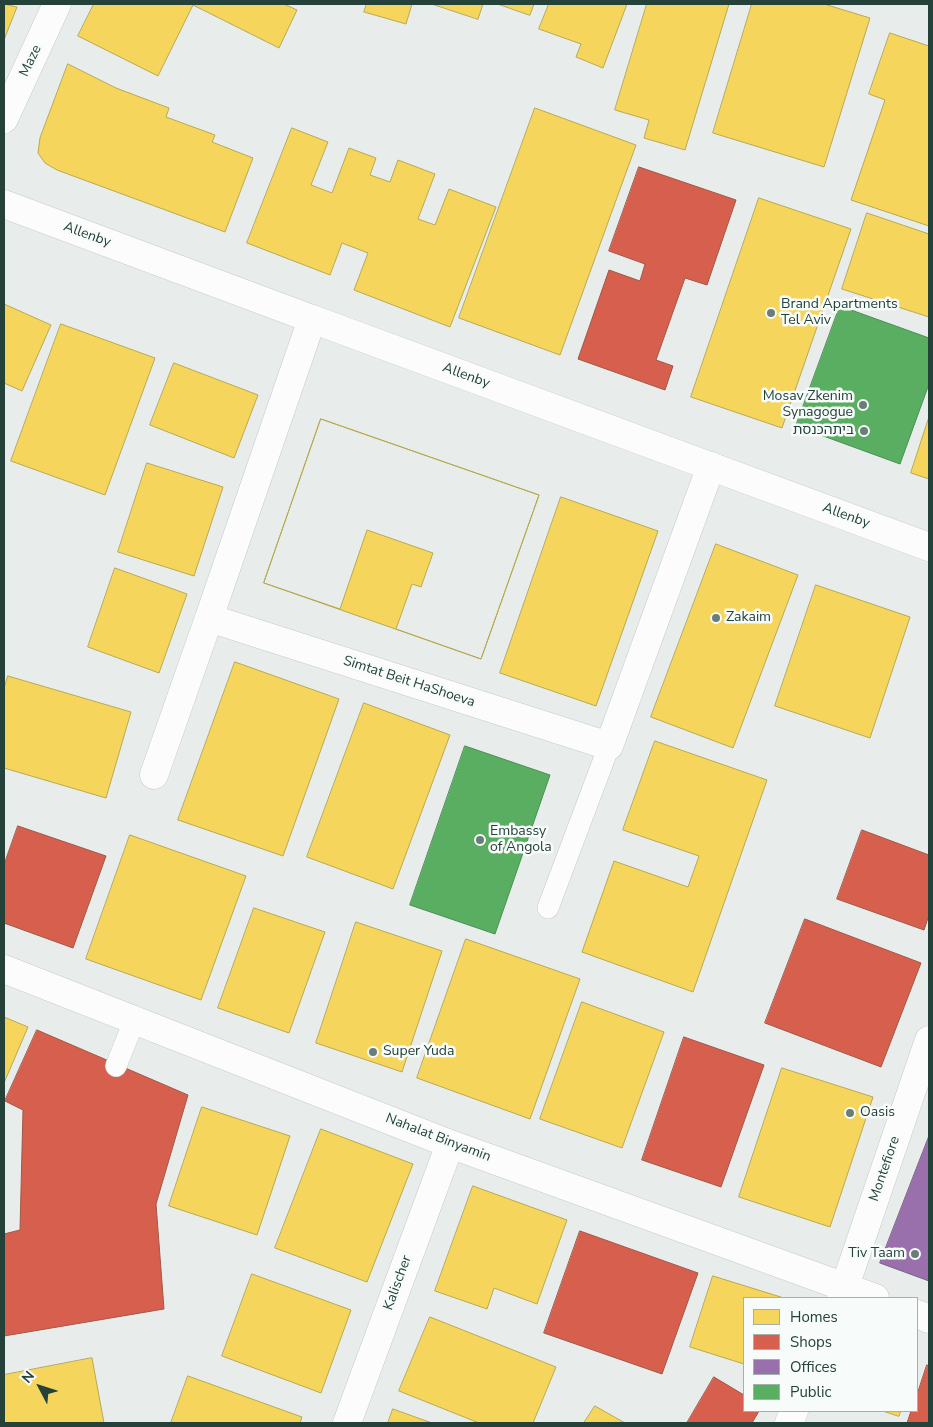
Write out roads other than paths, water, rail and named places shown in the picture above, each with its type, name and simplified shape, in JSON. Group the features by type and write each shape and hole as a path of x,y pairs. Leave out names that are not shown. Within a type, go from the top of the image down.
{"street":[{"name":"Maze","path":"4,119 57,4"},
{"name":"Allenby","path":"4,204 929,546"},
{"path":"154,775 312,319"},
{"path":"609,746 711,466"},
{"name":"Simtat Beit HaShoeva","path":"209,618 609,746"},
{"name":"Nahalat Binyamin","path":"4,969 450,1144 843,1293 869,1297"},
{"name":"Montefiore","path":"843,1293 929,1040"},
{"name":"Kalischer","path":"347,1423 450,1144"}],"lane":[{"path":"548,908 609,746"},
{"path":"116,1066 135,1019"}],"place":[{"name":"Brand Apartments Tel Aviv","path":"771,313"},
{"name":"Mosav Zkenim Synagogue","path":"863,405"},
{"name":"ביתהכנסת","path":"864,431"},
{"name":"Zakaim","path":"716,618"},
{"name":"Embassy of Angola","path":"480,840"},
{"name":"Super Yuda","path":"373,1052"},
{"name":"Oasis","path":"850,1113"},
{"name":"Tiv Taam","path":"915,1254"}]}
